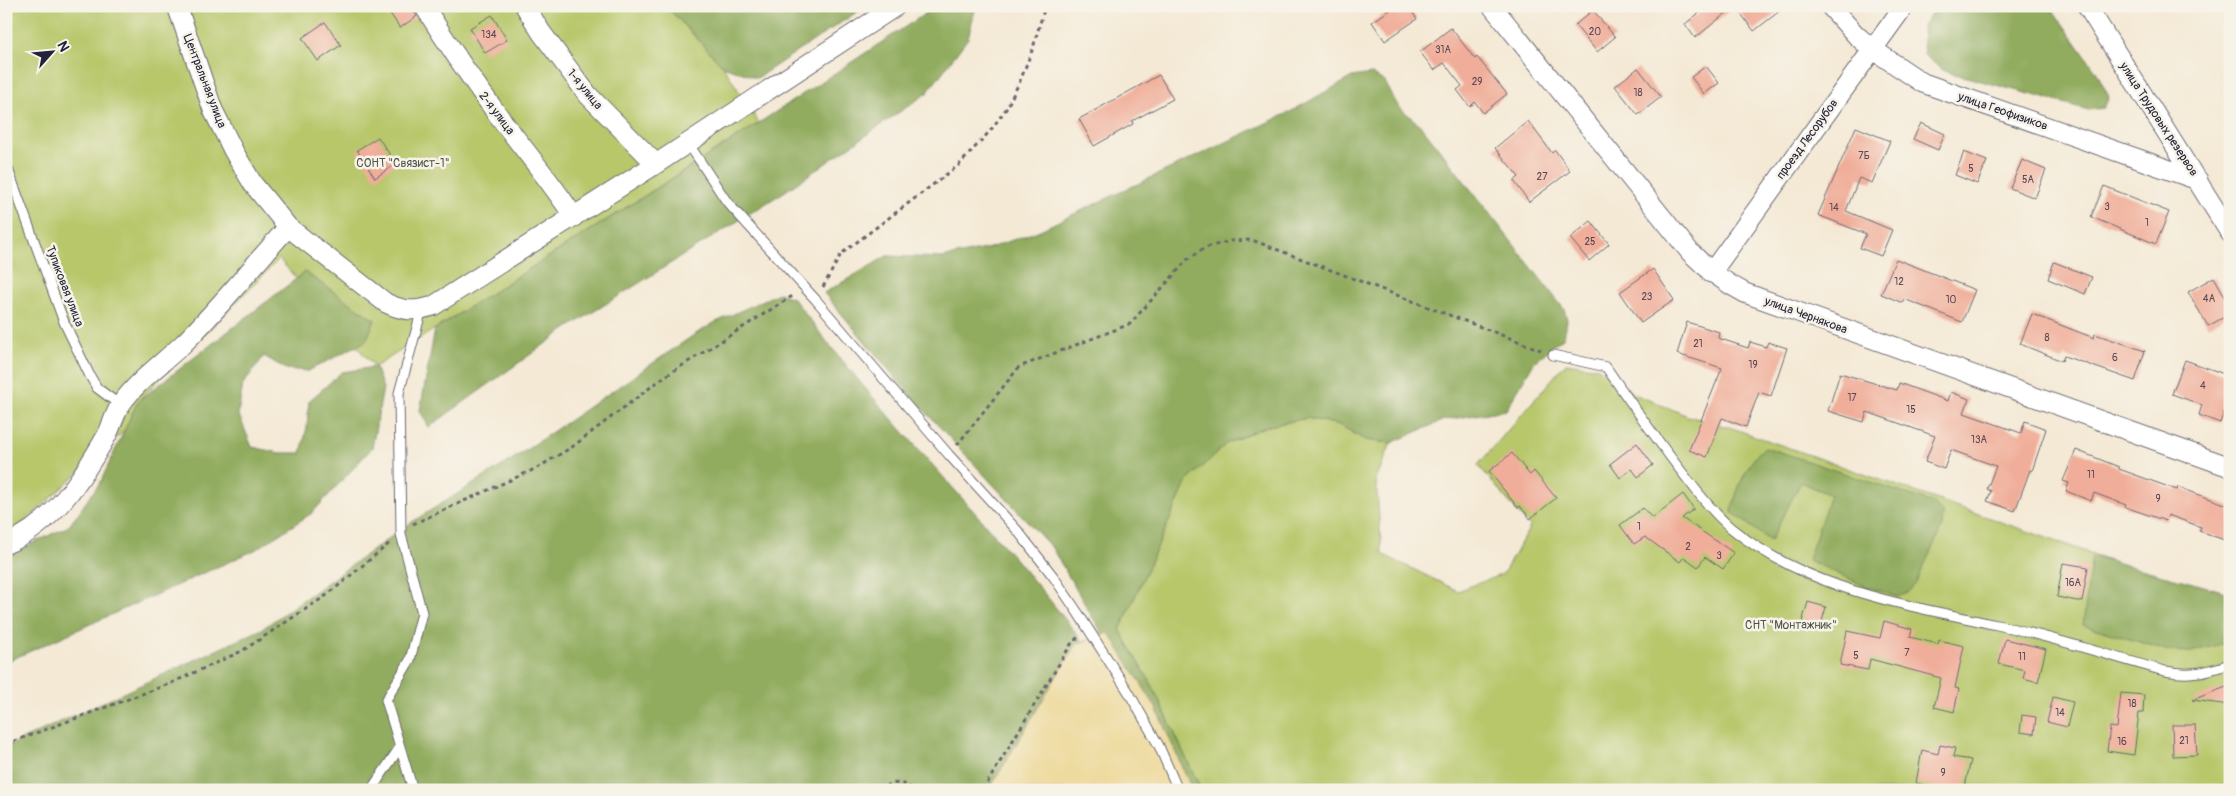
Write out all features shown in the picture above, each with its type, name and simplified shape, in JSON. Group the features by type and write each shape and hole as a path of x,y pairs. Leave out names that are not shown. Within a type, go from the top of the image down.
{"street":[{"name":"Центральная улица","path":"177,6 213,110 253,184 288,228 386,303 412,312 422,309"},
{"name":"2-я улица","path":"424,6 469,74 552,184 574,217"},
{"name":"1-я улица","path":"524,6 588,95 656,164"},
{"path":"422,309 433,306 574,217 896,6"},
{"name":"улица Чернякова","path":"1492,6 1690,252 1711,273 1744,293 2230,467"},
{"name":"улица Геофизиков","path":"1830,6 1856,35 1872,49 1923,83 2198,180"},
{"name":"проезд Лесорубов","path":"1711,273 1904,6"},
{"name":"улица Трудовых резервов","path":"2087,6 2230,233"},
{"path":"10,536 55,510 72,489 108,433 120,405 134,389 184,343 288,228"}],"lane":[{"path":"688,144 727,202 816,300 949,455 1017,530 1090,630 1128,691 1159,746 1178,790"},
{"name":"Тупиковая улица","path":"6,164 64,322 97,388 120,405"},
{"path":"413,790 386,700 410,660 422,613 401,534 399,393 422,309"},
{"path":"1553,355 1606,367 1699,494 1729,526 1758,548 1787,564 1835,585 1875,598 1999,625 2182,675 2197,674 2230,664"},
{"path":"371,790 400,747"}],"path":[{"path":"816,300 841,254 959,165 990,131 1006,109 1020,81 1033,48 1045,6"},
{"path":"949,455 1019,367 1130,324 1188,259 1204,248 1230,240 1252,240 1553,355"},
{"path":"983,790 1073,641 1090,630"},
{"path":"879,790 892,782 905,783 915,790"}],"green space":[{"name":"СОНТ \"Связист-1\"","path":"6,6 666,6 723,66 759,123 375,367 279,259 138,401 125,430 6,539"},
{"path":"666,6 866,6 757,78 723,66"},
{"path":"937,6 976,6 968,38 927,93 784,192 566,329 429,427 420,411 435,329 736,138"},
{"path":"1936,6 2050,6 2096,71 2109,97 2104,108 2089,110 1944,71 1924,55 1922,27"},
{"path":"1372,74 1385,82 1398,106 1422,127 1564,309 1567,320 1564,337 1534,362 1506,410 1444,420 1391,443 1365,440 1340,425 1307,418 1264,427 1226,444 1187,481 1120,630 1152,685 1201,790 1192,790 1155,706 1109,634 1103,635 1052,548 910,395 824,293 887,256 942,258 990,248 1038,231 1290,112 1352,77"},
{"path":"305,272 375,320 366,341 308,371 286,369 264,356 243,384 238,413 252,447 280,453 301,453 307,427 309,401 342,372 375,367 383,388 372,448 312,513 255,550 6,662 6,556 69,526 101,481 138,401"},
{"path":"779,293 793,298 863,386 1012,555 1083,642 1076,644 989,790 6,790 6,747 262,629 412,522 510,461 694,335 714,323"},
{"name":"СНТ \"Монтажник\"","path":"1566,363 1598,368 1634,394 1688,416 1732,428 2230,602 2230,790 1201,790 1152,685 1120,630 1187,481 1226,444 1264,427 1307,418 1340,425 1365,440 1391,443 1376,480 1382,554 1458,591 1503,574 1530,527 1478,465"},
{"path":"1765,447 1933,503 1943,513 1942,527 1916,583 1907,593 1897,597 1865,586 1808,560 1830,495 1801,482 1770,541 1732,512 1736,495 1748,467"},
{"path":"2092,556 2230,593 2230,642 2191,652 2169,651 2083,625"}],"sand":[{"path":"1109,633 1155,706 1192,790 989,790 1076,644"}],"building":[{"path":"385,6 410,6 417,16 400,28"},
{"path":"1396,6 1408,6 1417,19 1385,41 1372,22"},
{"path":"1708,6 1735,6 1695,38 1685,24"},
{"path":"1735,6 1786,6 1754,31"},
{"path":"1593,10 1615,37 1597,52 1575,25"},
{"path":"492,15 507,40 485,53 470,28"},
{"path":"325,22 341,45 318,61 302,38"},
{"path":"1451,28 1475,59 1477,57 1507,94 1483,113 1475,102 1470,107 1457,90 1462,86 1444,63 1434,70 1420,52"},
{"path":"1706,66 1719,83 1704,94 1691,77"},
{"path":"1638,68 1661,97 1638,115 1615,86"},
{"path":"1159,75 1173,99 1132,121 1133,124 1094,146 1079,119"},
{"path":"1528,121 1552,153 1555,150 1570,171 1529,202 1514,181 1519,177 1495,148"},
{"path":"1921,123 1945,134 1938,150 1913,139"},
{"path":"1856,127 1890,141 1872,183 1859,178 1846,211 1892,230 1881,256 1860,248 1866,234 1818,215"},
{"path":"378,137 396,164 375,178 357,150"},
{"path":"1964,152 1987,161 1977,184 1955,175"},
{"path":"2022,160 2046,170 2035,198 2010,188"},
{"path":"2104,186 2169,212 2156,244 2091,217"},
{"path":"1591,221 1609,244 1589,261 1570,238"},
{"path":"1896,259 1975,290 1962,322 1904,299 1903,303 1881,294"},
{"path":"2054,262 2092,277 2085,294 2048,279"},
{"path":"1653,269 1674,300 1641,323 1620,292"},
{"path":"2214,277 2230,305 2230,314 2208,326 2188,292"},
{"path":"2032,314 2094,338 2095,334 2145,351 2135,381 2064,356 2062,361 2020,344"},
{"path":"1687,322 1719,332 1718,338 1748,348 1750,342 1766,347 1768,342 1787,348 1771,396 1759,392 1746,427 1722,418 1707,457 1689,450 1722,368 1677,354"},
{"path":"2185,360 2230,376 2230,396 2220,423 2199,415 2202,405 2172,394"},
{"path":"1840,373 1897,390 1899,383 1948,401 1951,392 1969,399 1964,413 2021,433 2025,421 2046,429 2032,471 2030,470 2015,511 1987,501 1991,491 1987,489 1996,466 1951,450 1944,469 1925,462 1935,436 1867,412 1864,422 1828,411"},
{"path":"1637,443 1653,465 1638,477 1632,469 1620,478 1610,464"},
{"path":"2076,450 2119,467 2119,469 2177,490 2178,487 2230,506 2230,542 2199,531 2201,527 2168,515 2166,521 2125,507 2126,505 2094,493 2091,501 2066,491 2069,483 2063,481"},
{"path":"1512,453 1530,475 1534,471 1556,498 1530,519 1520,506 1518,508 1489,471"},
{"path":"1683,494 1694,509 1682,518 1734,553 1723,569 1705,557 1698,567 1684,557 1680,562 1645,537 1634,544 1620,525 1643,508 1652,518"},
{"path":"2063,563 2088,567 2082,602 2057,597"},
{"path":"1808,602 1826,607 1820,628 1802,622"},
{"path":"1884,621 1912,629 1910,637 1938,644 1939,640 1964,646 1955,688 1959,689 1954,712 1934,707 1941,678 1870,659 1868,670 1840,665 1847,631 1880,638"},
{"path":"2005,639 2046,649 2038,682 2023,678 2025,670 1999,664"},
{"path":"2226,687 2230,696 2230,705 2192,700"},
{"path":"2121,693 2144,695 2143,713 2139,713 2134,755 2107,751 2110,727 2117,728"},
{"path":"2053,697 2073,702 2067,727 2047,722"},
{"path":"2022,715 2036,717 2034,734 2020,732"},
{"path":"2172,725 2195,725 2197,755 2173,756"},
{"path":"1940,745 1955,748 1953,757 1971,760 1964,790 1949,790 1916,783 1922,750 1938,754"}]}
